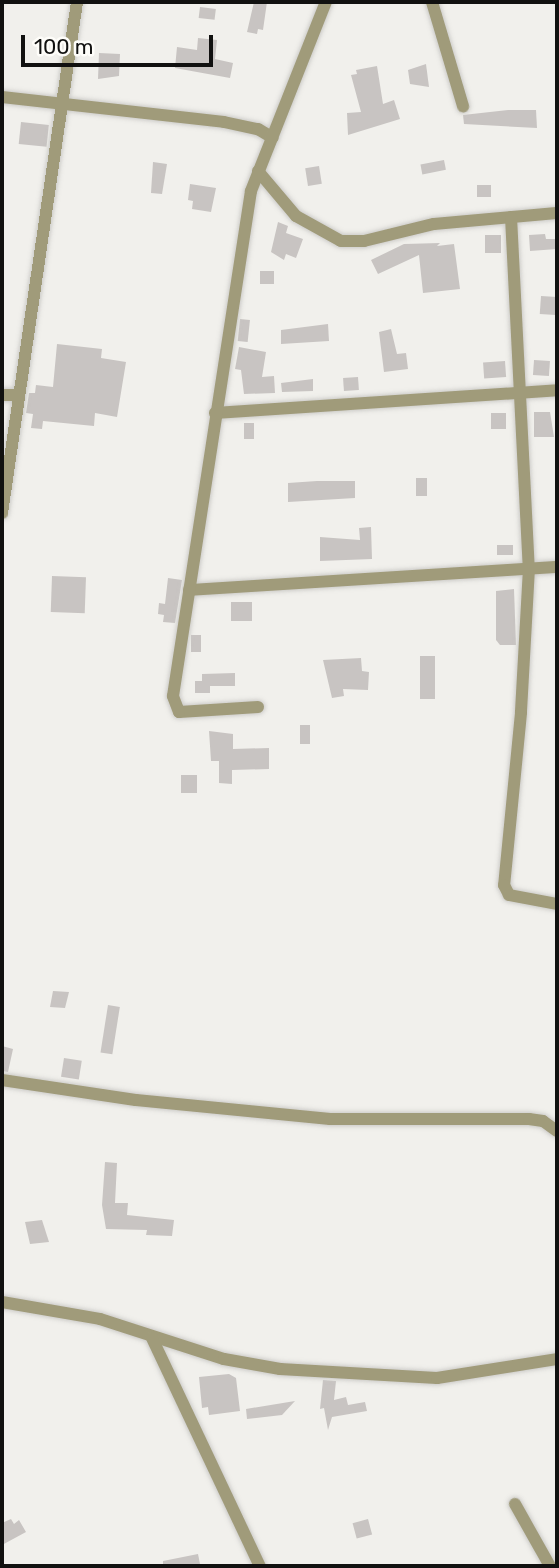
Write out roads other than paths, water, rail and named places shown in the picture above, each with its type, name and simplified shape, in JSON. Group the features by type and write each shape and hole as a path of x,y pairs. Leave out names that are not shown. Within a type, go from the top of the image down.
{"street":[{"path":"2,513 77,2"},
{"path":"258,707 179,712 175,708 173,696 251,191 326,2"},
{"path":"432,2 463,106"},
{"path":"2,97 224,122 258,129 273,138"},
{"path":"258,171 296,216 341,241 364,241 434,224 557,213"},
{"path":"511,217 529,568 521,713 504,885 509,895 557,904"},
{"path":"215,413 520,390 557,390"},
{"path":"2,395 19,395"},
{"path":"189,590 557,567"},
{"path":"2,1080 136,1100 330,1119 529,1119 543,1121 557,1131"},
{"path":"2,1302 100,1319 152,1338 254,1366 419,1377 557,1359"},
{"path":"152,1338 260,1566"},
{"path":"515,1504 550,1566"}]}
